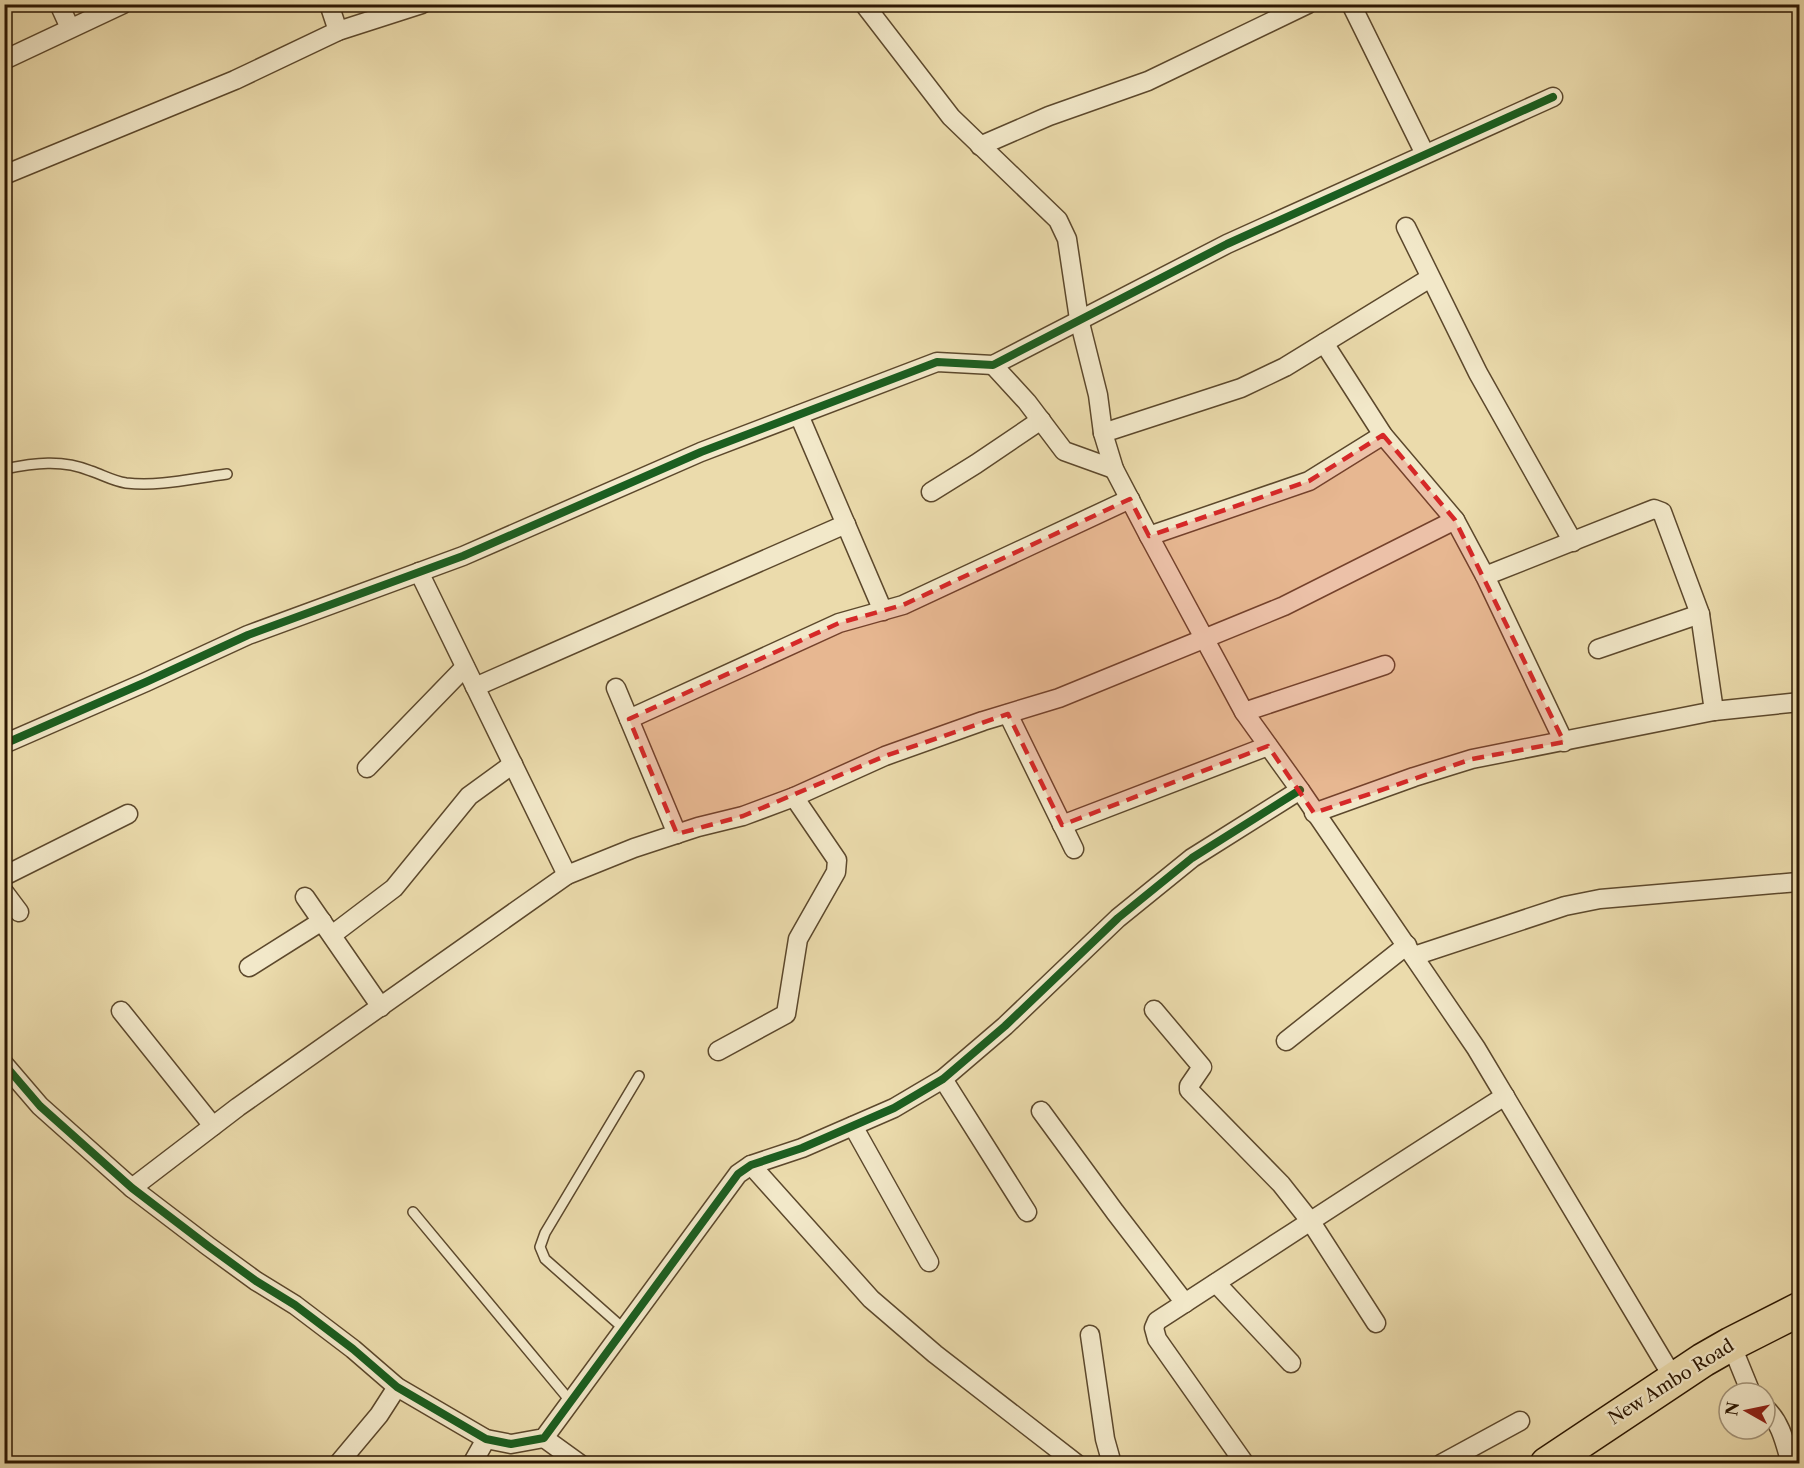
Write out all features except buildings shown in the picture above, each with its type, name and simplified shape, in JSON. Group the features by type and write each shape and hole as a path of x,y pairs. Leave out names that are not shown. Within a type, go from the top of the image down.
{"highway":[{"name":"New Ambo Road","path":"1547,1464 1674,1378 1731,1344 1800,1309"}],"street":[{"path":"59,4 70,28"},
{"path":"4,60 123,4"},
{"path":"329,4 338,31"},
{"path":"4,175 234,80 338,31 422,4"},
{"path":"864,4 951,117 1058,220 1067,239 1079,319 1098,395 1103,433 1114,469 1149,536 1244,712 1411,950 1476,1048 1674,1378"},
{"path":"980,146 1049,116 1148,81 1308,4"},
{"path":"1351,4 1425,154"},
{"path":"4,744 248,635 463,556 701,452 937,362 993,365 1227,244 1553,97"},
{"path":"1406,227 1478,373 1573,542"},
{"path":"1103,433 1241,388 1285,367 1430,278"},
{"path":"1324,343 1383,435 1455,520 1485,576 1564,742"},
{"path":"993,365 1068,453 1114,469"},
{"path":"799,416 883,611"},
{"path":"931,492 1041,420"},
{"path":"1149,536 1310,481 1383,435"},
{"path":"629,719 839,623 903,605 1130,499"},
{"path":"1485,576 1659,509 1700,614 1714,711"},
{"path":"132,1188 213,1126 567,875 634,848 743,816 794,797 885,756 1059,698 1284,606 1455,520"},
{"path":"475,687 846,524"},
{"path":"418,572 567,875"},
{"path":"1598,648 1700,614"},
{"path":"1244,712 1385,665"},
{"path":"367,768 465,667"},
{"path":"616,688 677,834"},
{"path":"1314,813 1472,759 1714,711 1800,702"},
{"path":"1008,714 1074,849"},
{"path":"1062,825 1268,746"},
{"path":"249,967 327,928 394,888 468,796 513,764"},
{"path":"4,1064 40,1106 132,1188 246,1275 295,1305 353,1349 397,1387 486,1439 511,1444 544,1438 738,1174 751,1165 802,1148 894,1108 943,1079 1005,1026 1118,918 1192,858 1300,790"},
{"path":"718,1052 786,1014 798,939 836,872 837,860 794,797"},
{"path":"4,876 128,814"},
{"path":"1286,1041 1411,950 1564,906 1600,899 1798,882"},
{"path":"4,892 18,912"},
{"path":"305,897 381,1007"},
{"path":"1154,1010 1202,1067 1189,1086 1189,1090 1266,1168 1311,1222 1376,1323"},
{"path":"121,1011 213,1126"},
{"path":"943,1079 1026,1212"},
{"path":"1245,1464 1154,1334 1158,1321 1358,1189 1505,1096"},
{"path":"1041,1111 1185,1303"},
{"path":"853,1126 929,1262"},
{"path":"751,1165 871,1299 935,1354 1077,1464"},
{"path":"1216,1283 1291,1363"},
{"path":"1090,1335 1112,1464"},
{"path":"1731,1344 1746,1381"},
{"path":"338,1464 379,1415 397,1387"},
{"path":"1441,1464 1520,1421"},
{"path":"1777,1422 1791,1464"},
{"path":"544,1438 580,1464"},
{"path":"1784,1438 1800,1448"},
{"path":"471,1464 486,1439"}],"lane":[{"path":"4,469 38,462 60,463 91,471 110,480 141,484 227,474"},
{"path":"623,1328 545,1259 540,1247 545,1233 639,1076"},
{"path":"412,1212 571,1402"}],"highlighted area":[{"path":"1383,435 1455,520 1564,742 1472,759 1314,813 1268,746 1062,825 1008,714 885,756 743,816 677,834 629,719 839,623 903,605 1130,499 1149,536 1309,481"}],"cycle path":[{"path":"4,744 248,635 463,556 701,452 937,362 993,365 1227,244 1553,97"},
{"path":"4,1064 40,1106 132,1188 256,1281 295,1305 353,1349 397,1387 486,1439 511,1444 544,1438 738,1174 751,1165 802,1148 894,1108 943,1079 1005,1026 1118,918 1192,858 1300,790"}]}
